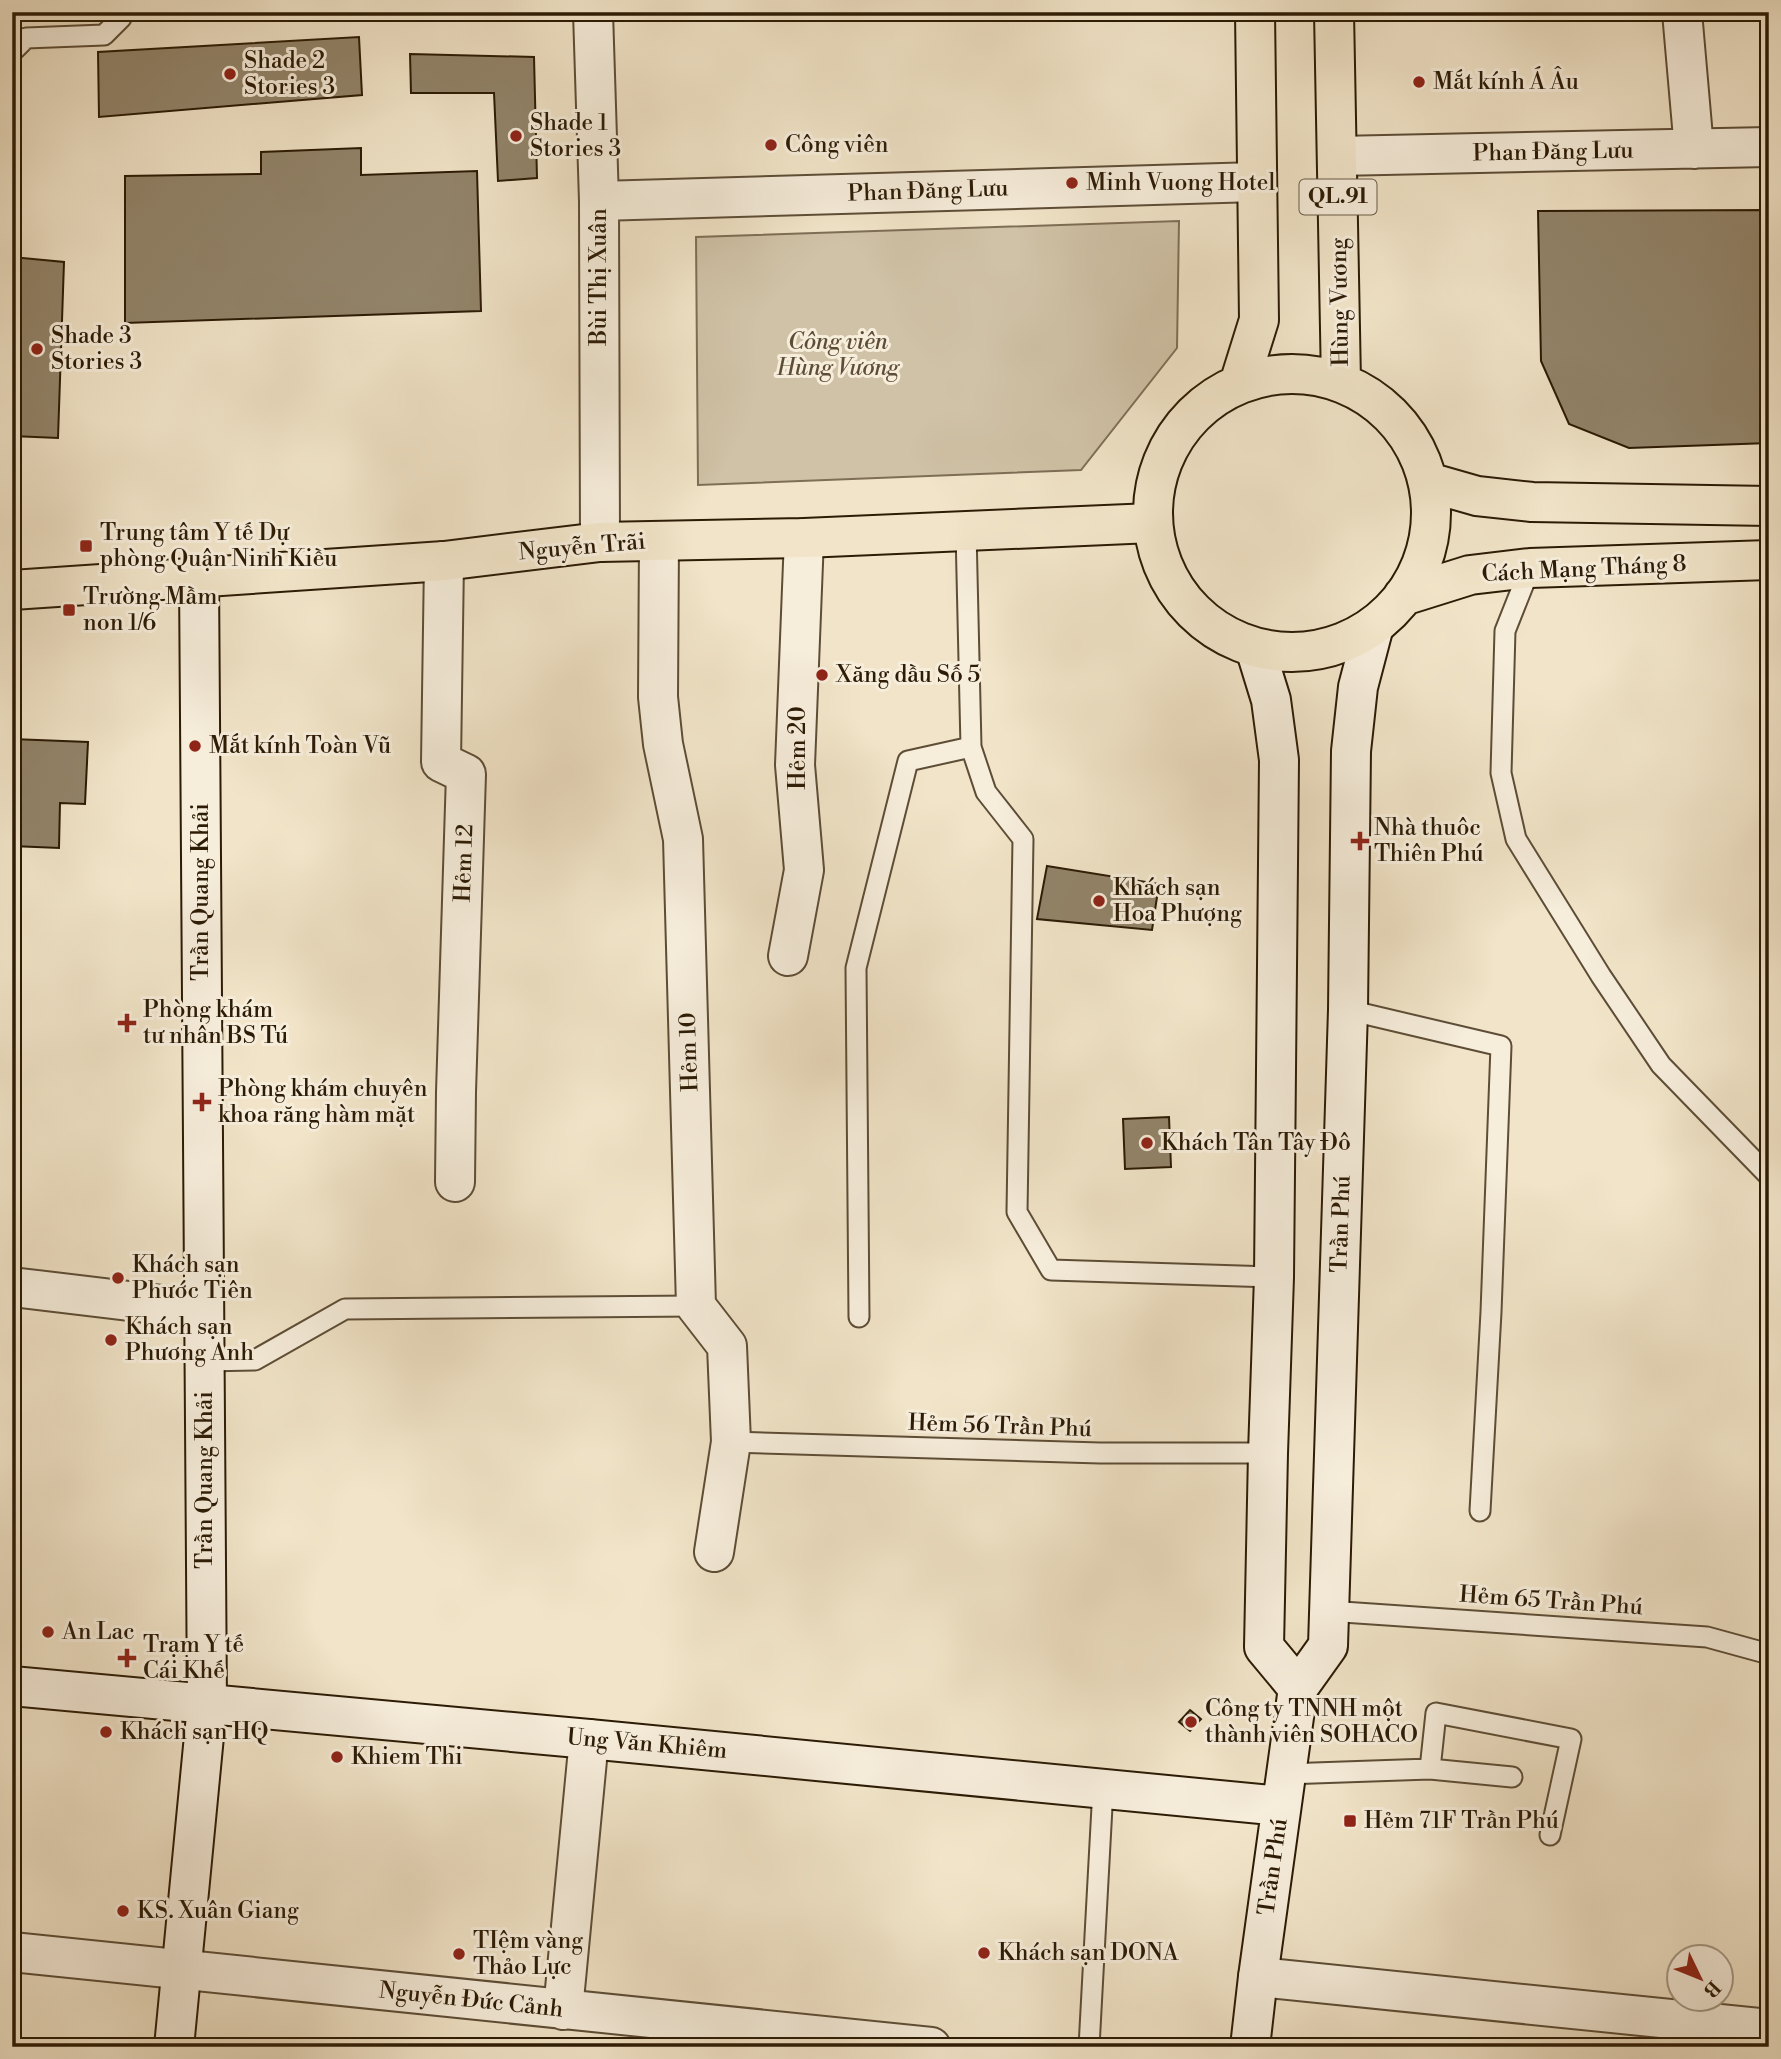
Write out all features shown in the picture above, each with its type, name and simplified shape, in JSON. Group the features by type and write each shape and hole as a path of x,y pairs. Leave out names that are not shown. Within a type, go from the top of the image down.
{"main road":[{"path":"1239,384 1259,320 1255,12"},
{"name":"Hùng Vương","path":"1334,12 1341,382"},
{"path":"1273,374 1307,374 1341,382 1372,398 1398,421 1417,450 1428,482 1433,513 1423,560 1403,596 1374,626 1337,644 1297,655 1255,648 1215,630 1183,602 1162,565 1152,523 1157,479 1174,439 1202,406 1239,384 1273,374"},
{"path":"1428,482 1477,495 1532,502 1769,506"},
{"name":"Nguyễn Trãi","path":"12,590 444,561 600,542 803,538 1152,523"},
{"name":"Cách Mạng Tháng 8","path":"1403,596 1470,575 1530,568 1769,560"}],"street":[{"name":"Bùi Thị Xuân","path":"593,12 599,201 600,542"},
{"path":"1682,12 1694,149"},
{"name":"Phan Đăng Lưu","path":"1337,156 1769,147"},
{"name":"Phan Đăng Lưu","path":"599,201 1257,182"},
{"name":"Hẻm 20","path":"788,956 804,870 795,765 803,538"},
{"name":"Hẻm 10","path":"659,541 658,697 663,744 683,839 696,1306"},
{"name":"Hẻm 12","path":"444,561 441,762 466,774 455,1182"},
{"name":"Trần Quang Khải","path":"174,2047 207,1705 199,576"},
{"name":"Trần Phú","path":"1250,2047 1298,1688 1328,1646 1348,1010 1351,751 1358,687 1374,626"},
{"path":"1255,648 1271,700 1279,760 1274,1278 1264,1647 1298,1688"},
{"path":"12,1287 204,1310"},
{"path":"696,1306 727,1346 731,1442 714,1552"},
{"name":"Ung Văn Khiêm","path":"12,1686 1103,1788 1283,1790"},
{"path":"563,2010 589,1739"},
{"name":"Nguyễn Đức Cảnh","path":"12,1952 930,2047"},
{"path":"1258,1977 1769,2029"}],"lane":[{"path":"15,49 26,38 104,35 124,12"},
{"path":"966,531 971,747 986,792 1023,839 1017,1212 1051,1270 1274,1278"},
{"path":"1530,568 1505,631 1501,774 1516,839 1601,976 1661,1065 1769,1177"},
{"path":"859,1317 856,968 908,761 971,747"},
{"path":"1348,1010 1501,1046 1480,1511"},
{"path":"204,1361 255,1360 345,1309 696,1306"},
{"name":"Hẻm 56 Trần Phú","path":"731,1442 1100,1453 1268,1453"},
{"name":"Hẻm 65 Trần Phú","path":"1328,1611 1707,1637 1769,1654"},
{"path":"1430,1769 1436,1713 1572,1739 1550,1835"},
{"path":"1283,1790 1430,1769 1512,1777"},
{"path":"1089,2047 1103,1788"}],"green space":[{"name":"Công viên Hùng Vương","path":"1179,221 1177,348 1081,470 698,485 696,237"}],"building":[{"name":"Shade 2 Stories 3","path":"359,37 362,95 99,117 98,52"},
{"name":"Shade 1 Stories 3","path":"410,54 534,57 537,178 498,181 494,93 411,93"},
{"path":"361,148 361,175 477,171 481,311 125,323 125,176 261,174 261,152"},
{"path":"1769,210 1769,443 1629,448 1569,424 1541,361 1538,211"},
{"name":"Shade 3 Stories 3","path":"12,257 64,262 58,438 12,436"},
{"path":"12,739 88,742 85,804 60,803 59,848 12,846"},
{"name":"Khách sạn Hoa Phượng","path":"1047,866 1159,884 1152,930 1037,919"},
{"name":"Khách Tân Tây Đô","path":"1169,1117 1171,1167 1125,1169 1123,1119"},
{"path":"1190,1710 1201,1719 1190,1731 1179,1722"}],"place":[{"name":"Shade 2 Stories 3","path":"230,74"},
{"name":"Mắt kính Á Âu","path":"1419,82"},
{"name":"Shade 1 Stories 3","path":"516,136"},
{"name":"Công viên","path":"771,145"},
{"name":"Minh Vuong Hotel","path":"1072,183"},
{"name":"Shade 3 Stories 3","path":"37,349"},
{"name":"Trung tâm Y tế Dự phòng Quận Ninh Kiều","path":"86,546"},
{"name":"Trường Mầm non 1/6","path":"69,610"},
{"name":"Xăng dầu Số 5","path":"822,675"},
{"name":"Mắt kính Toàn Vũ","path":"195,746"},
{"name":"Nhà thuôc Thiên Phú","path":"1360,841"},
{"name":"Khách sạn Hoa Phượng","path":"1099,901"},
{"name":"Phòng khám tư nhân BS Tú","path":"127,1023"},
{"name":"Phòng khám chuyên khoa răng hàm mặt","path":"202,1102"},
{"name":"Khách Tân Tây Đô","path":"1147,1143"},
{"name":"Khách sạn Phước Tiên","path":"118,1278"},
{"name":"Khách sạn Phương Anh","path":"111,1340"},
{"name":"An Lac","path":"48,1632"},
{"name":"Trạm Y tế Cái Khế","path":"127,1658"},
{"name":"Công ty TNNH một thành viên SOHACO","path":"1191,1722"},
{"name":"Khách sạn HQ","path":"106,1732"},
{"name":"Khiem Thi","path":"337,1757"},
{"name":"Hẻm 71F Trần Phú","path":"1350,1821"},
{"name":"KS. Xuân Giang","path":"123,1911"},
{"name":"Khách sạn DONA","path":"984,1953"},
{"name":"TIệm vàng Thảo Lực","path":"459,1954"}]}
